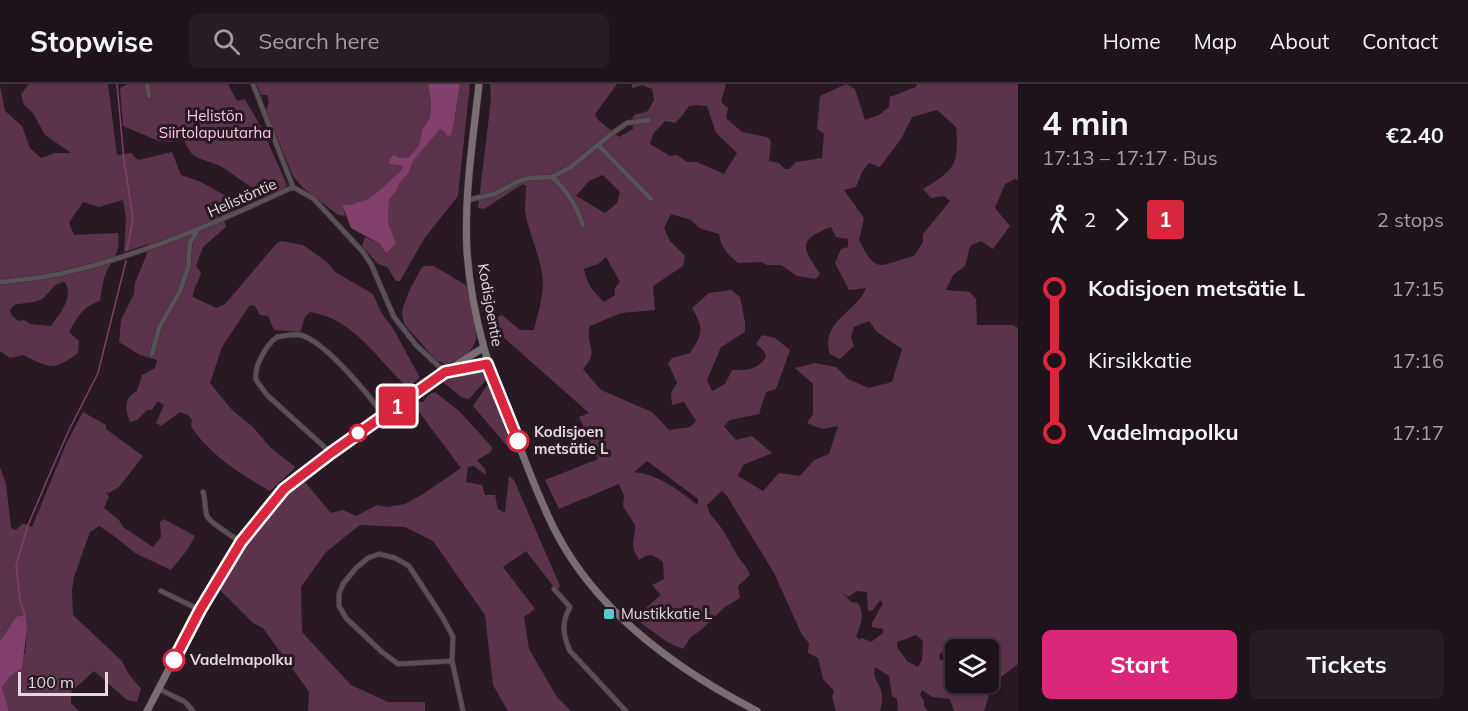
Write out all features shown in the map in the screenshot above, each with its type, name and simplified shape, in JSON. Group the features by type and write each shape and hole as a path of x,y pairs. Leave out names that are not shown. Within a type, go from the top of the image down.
{"street":[{"path":"147,84 149,96"},
{"path":"253,84 293,187"},
{"name":"Kodisjoentie","path":"479,84 468,200 467,252 473,301 487,364 558,537 592,586 635,630 677,663 728,696 757,711"},
{"path":"468,200 494,194 519,181 552,177 571,167 627,123 649,120"},
{"path":"598,145 651,199"},
{"path":"552,177 579,214 583,225"},
{"name":"Helistöntie","path":"0,282 58,274 110,261 197,231 293,187 314,199 363,252 371,264 394,317 416,345 446,371"},
{"path":"152,354 159,328 180,291 188,268 190,243 197,231"},
{"path":"331,453 267,395 256,380 262,357 271,341 277,337 299,335 313,342 354,378 383,415"},
{"path":"147,711 200,610 241,542 284,489 383,415 483,348"},
{"path":"446,371 487,364"},
{"path":"203,492 207,514 211,522 241,542"},
{"path":"452,661 398,664 346,618 339,606 339,594 343,584 356,568 368,558 379,554 395,558 409,566 453,637 452,661 463,711"},
{"path":"554,589 570,607 564,617 563,627 564,639 570,651 627,711"},
{"path":"161,591 200,610"},
{"path":"159,689 185,702 193,711"}],"green space":[{"path":"29,84 108,84 117,155 131,153 138,160 172,152 181,175 201,182 238,203 233,212 223,217 226,227 203,247 196,266 201,273 193,297 216,308 225,304 277,243 281,241 303,245 327,262 335,272 373,294 381,312 394,330 420,378 407,387 352,331 326,316 310,312 305,317 300,332 274,330 268,316 260,315 254,305 249,306 222,347 210,383 232,410 252,426 270,447 295,467 294,469 270,491 237,471 206,445 191,426 192,420 188,415 180,412 161,426 156,423 164,405 158,401 152,410 147,410 137,420 130,422 126,409 127,401 137,391 142,375 155,368 157,360 140,355 119,342 121,320 134,294 135,283 146,256 148,244 124,252 126,219 123,200 99,207 83,202 69,223 74,235 118,233 117,251 105,276 100,301 85,309 69,332 79,341 78,353 62,363 51,366 23,355 10,358 0,351 0,85 5,111 22,126 30,148 41,158 55,153 71,153 45,135 33,113 24,105 21,94","holes":["65,282 67,288 65,305 51,326 30,324 12,316 10,310 14,305 39,300 45,297 54,286 61,283"]},
{"name":"Helistön Siirtolapuutarha","path":"128,84 228,84 237,101 245,99 261,127 287,185 279,191 270,193 253,188 220,166 193,155 181,134 176,133 172,142 159,141 123,126 120,88"},
{"path":"257,84 428,84 431,103 430,118 422,130 419,145 409,157 399,158 389,164 403,166 401,171 371,198 352,205 343,204 345,216 338,215 302,187 293,176 266,111 269,102 267,95 261,95"},
{"path":"460,84 470,84 458,196 424,239 400,281 396,281 387,267 378,264 362,246 365,237 380,244 388,223 389,200 399,182 408,174 413,161 435,132 440,129 446,132 455,116"},
{"path":"490,84 617,84 595,114 598,120 619,137 633,129 634,115 648,111 654,100 652,89 643,85 632,88 632,84 726,84 721,102 728,108 726,118 742,132 767,137 771,141 769,161 779,163 785,169 789,169 796,162 822,158 824,134 817,129 820,96 846,84 855,89 865,120 879,115 889,107 890,97 916,87 917,84 1018,84 1018,180 1015,179 1005,184 995,208 1010,226 993,249 981,241 970,246 965,266 953,275 946,290 970,292 976,299 977,325 1013,325 1018,328 1018,664 999,678 999,639 945,639 945,649 939,655 940,660 945,661 945,693 990,693 984,711 954,711 950,699 932,697 922,690 920,695 928,711 898,711 897,699 892,696 889,676 875,667 875,677 882,695 880,711 836,711 832,697 834,691 823,679 818,658 808,653 809,643 802,635 774,573 722,491 707,505 710,514 723,530 750,575 738,586 740,598 725,607 690,638 683,649 667,642 634,618 661,595 652,585 664,579 663,562 651,555 639,560 636,555 633,546 635,525 623,506 624,496 619,484 559,509 545,480 598,459 579,417 589,413 502,336 494,318 502,315 520,330 534,330 541,302 543,281 525,210 526,186 523,184 484,209 478,208 491,100","holes":["689,106 707,106 716,133 737,153 724,174 697,162 687,162 677,155 670,156 650,144 653,134 665,121 675,123","937,110 956,127 957,150 953,165 942,177 923,189 931,198 944,196 950,201 923,234 923,242 914,256 881,265 870,259 859,240 864,218 844,190 856,187 862,172 869,163 880,167 901,139 912,117","603,175 620,192 617,203 605,213 576,196 589,181","671,214 691,220 699,228 719,234 721,243 738,263 761,262 767,265 781,265 797,276 816,279 820,274 809,257 806,245 808,240 831,227 836,237 848,239 848,247 841,249 835,263 849,290 866,288 862,296 834,325 828,343 830,354 840,359 854,346 851,338 854,327 869,321 877,332 902,349 892,382 869,388 848,379 836,367 815,363 795,368 813,384 813,414 807,423 822,429 838,426 829,454 814,460 800,476 779,473 763,491 738,476 743,465 772,453 752,436 736,440 724,426 730,420 759,414 766,392 776,389 790,350 775,338 762,335 756,344 764,351 766,357 763,361 752,368 732,370 725,384 712,391 707,380 721,347 745,332 740,297 731,290 709,293 692,308 699,321 700,336 690,353 672,358 668,363 677,383 671,393 672,405 684,402 696,421 690,427 669,430 652,412 601,390 583,369 592,352 589,338 590,326 621,313 655,310 653,286 683,266 685,256 670,241 664,228","606,257 620,282 615,288 615,295 604,302 591,287 584,269 598,264","647,461 698,499 698,505 668,484 652,476 634,472","857,591 867,592 868,611 873,610 880,600 883,603 872,623 872,627 883,629 883,633 871,642 862,638 859,640 856,636 861,611 858,603 851,602 842,592 848,597","916,635 923,641 922,660 918,667 907,661 897,647 897,642"]},
{"path":"434,266 469,287 476,340 467,354 447,365 436,360 404,324 403,307 410,289 422,267"},
{"path":"471,371 481,372 487,379 469,399 461,397 443,382 451,375"},
{"path":"487,385 490,387 510,442 507,446 473,406"},
{"path":"435,392 459,411 492,447 491,452 477,460 485,469 486,475 474,466 468,467 466,482 482,485 485,495 495,495 498,509 505,513 509,476 514,480 560,586 557,591 526,551 503,567 535,609 524,617 529,649 557,697 571,711 508,711 493,685 485,615 433,541 405,527 360,525 326,552 301,587 302,632 351,685 388,702 425,702 425,711 308,711 309,692 263,628 253,623 218,588 278,503 304,481 331,513 343,510 356,516 377,505 387,507 405,504 461,468 416,408 417,402 423,402 428,395"},
{"path":"83,412 106,425 106,429 143,456 119,487 109,493 106,492 109,497 104,508 119,520 123,527 153,547 161,537 160,522 164,519 195,536 171,570 135,553 99,526 90,532 74,577 73,615 122,661 141,689 137,702 127,700 94,671 71,692 71,703 79,711 9,711 2,687 25,653 27,629 16,617 0,641 0,467 6,484 11,528 16,530 22,524 32,527 67,442"}],"shaded area":[{"path":"428,84 460,84 451,135 447,136 440,129 413,161 408,174 389,200 388,223 396,244 386,253 380,244 351,228 342,204 352,205 370,198 401,171 403,166 389,164 390,159 394,155 399,158 409,157 419,145 422,130 430,118 431,103"},
{"path":"25,615 27,629 22,668 10,676 2,687 9,711 0,711 0,641 16,617"}],"waterway":[{"path":"117,84 124,160 133,219 127,250"},
{"path":"25,615 20,601 16,566 28,525 69,430 98,373 126,261"}],"bus line":[{"name":"1","path":"174,660 200,610 241,542 284,489 448,370 487,364 518,441"}],"place":[{"name":"Kodisjoen metsätie L","path":"518,441"},
{"name":"Mustikkatie L","path":"609,614"},
{"name":"Vadelmapolku","path":"174,660"}]}
